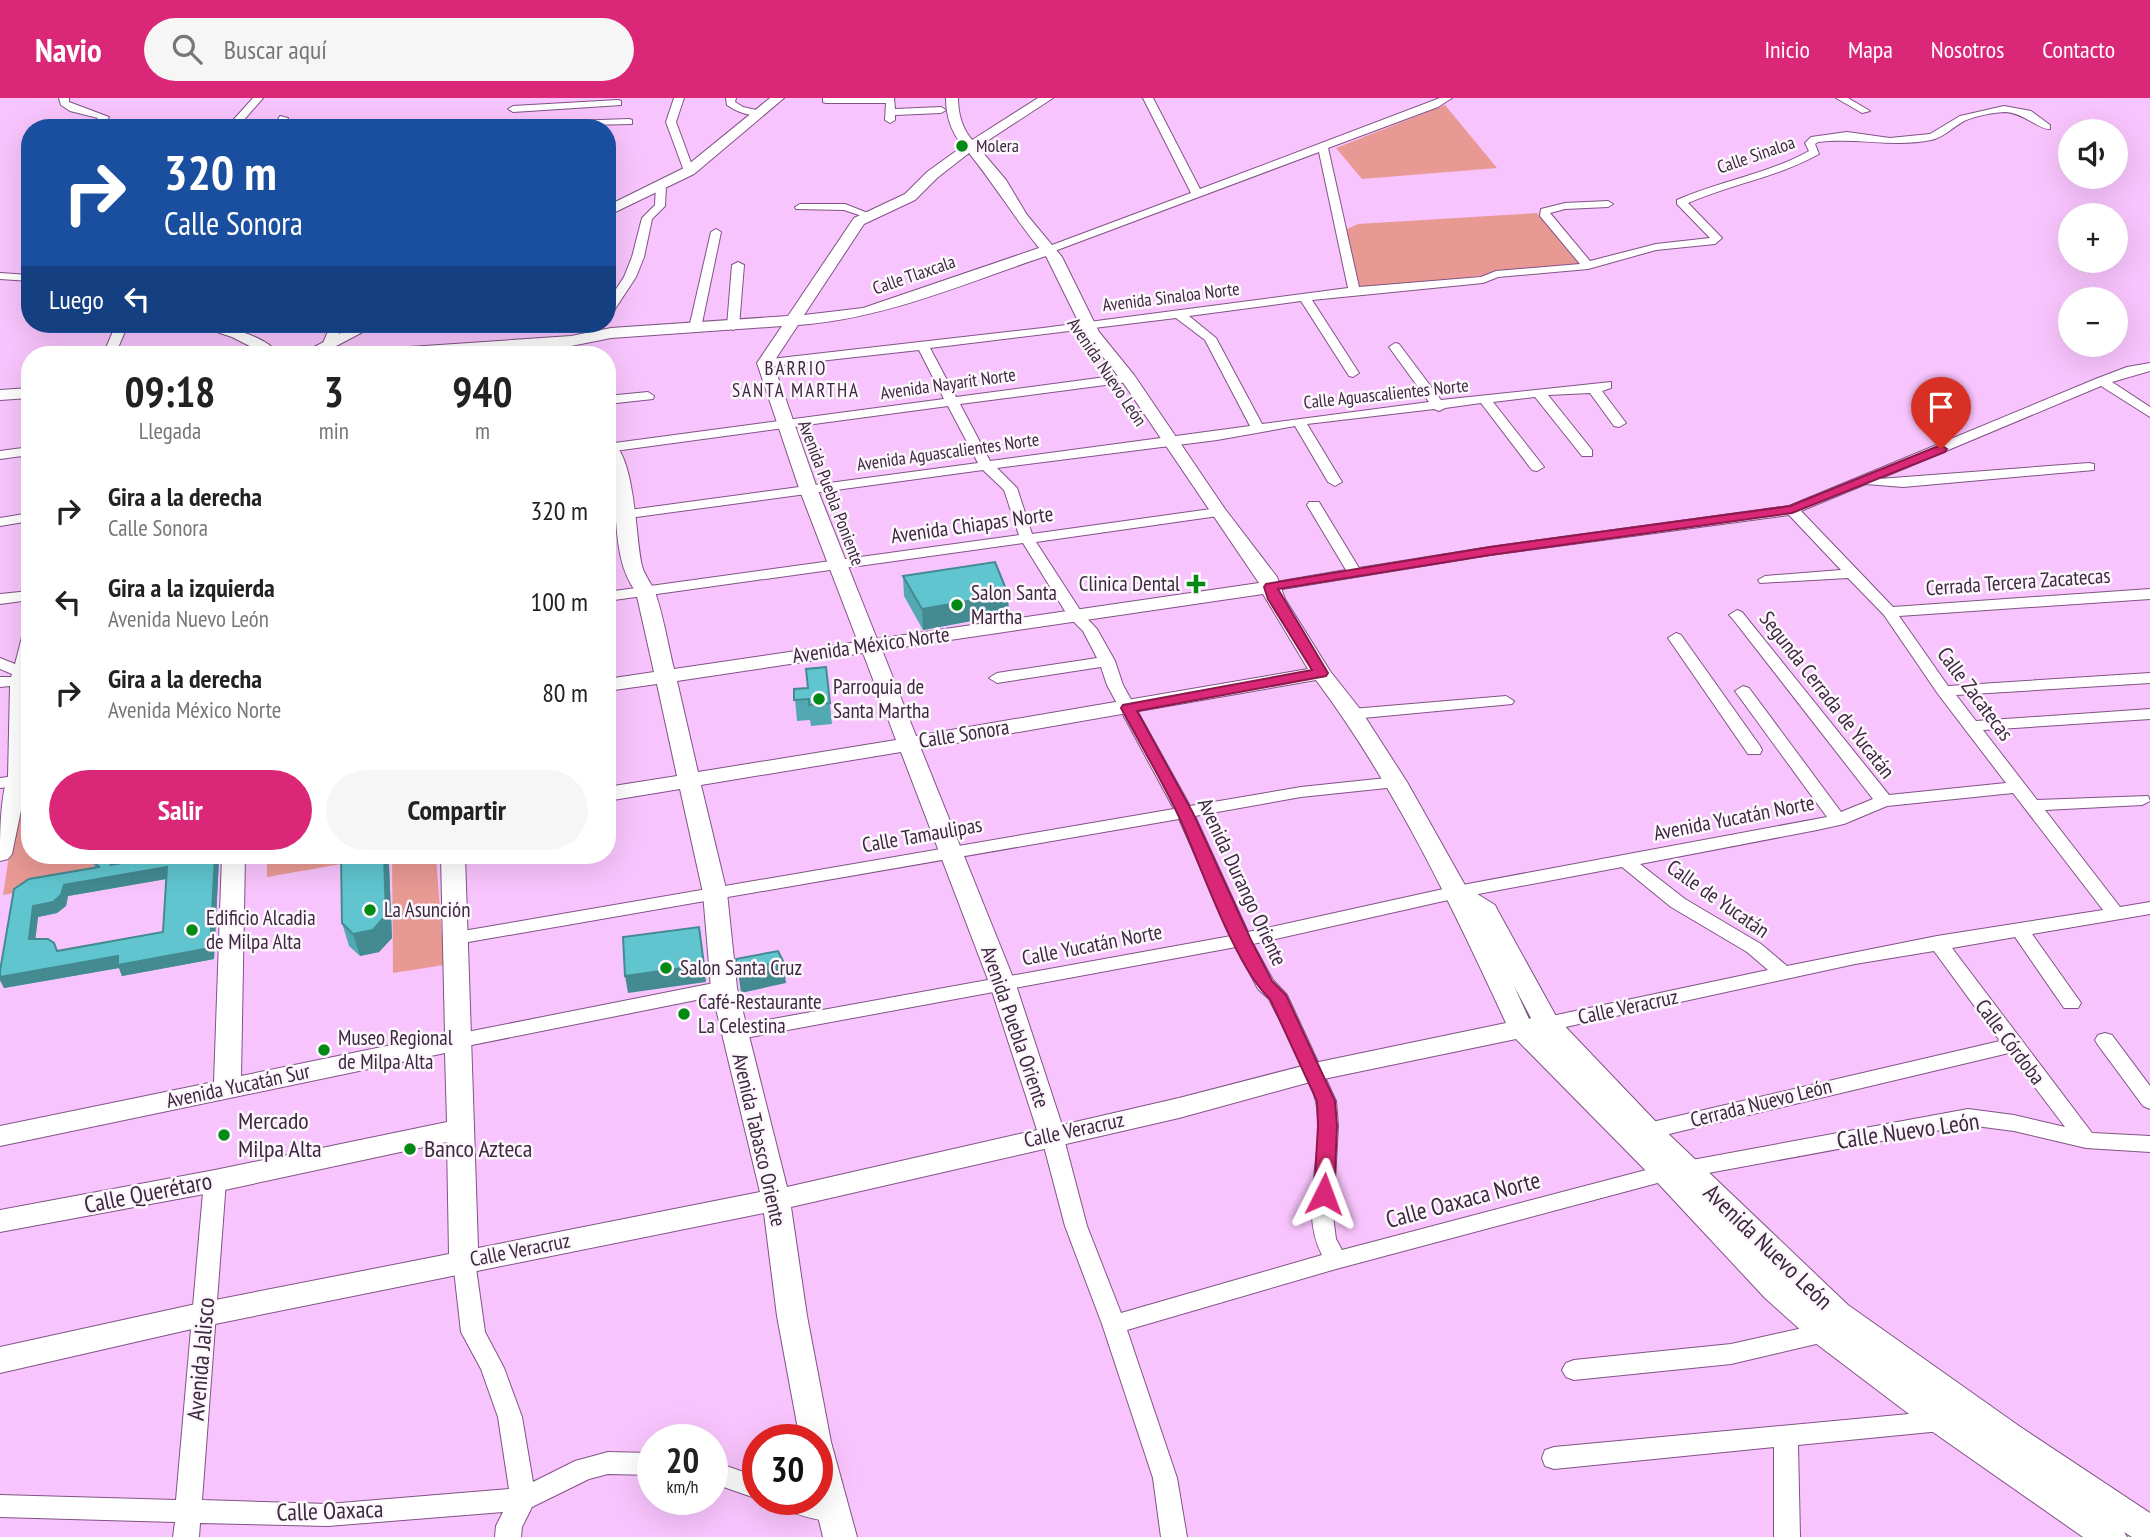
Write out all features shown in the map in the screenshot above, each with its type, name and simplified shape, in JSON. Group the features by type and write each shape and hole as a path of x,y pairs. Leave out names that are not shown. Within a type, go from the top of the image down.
{"main road":[{"name":"Avenida Nuevo León","path":"944,102 948,135 1001,183 1043,251 1057,260 1081,326 1121,379 1211,513 1267,578 1269,591"}],"street":[{"path":"64,98 64,103 73,109 104,117 103,119"},
{"path":"239,119 258,98"},
{"path":"511,119 518,98"},
{"path":"679,98 671,122 689,171"},
{"path":"731,98 730,103 734,107 760,113"},
{"path":"616,208 689,171 778,98"},
{"path":"765,363 859,221 910,197 932,175 965,150 1047,98"},
{"path":"1148,98 1198,195"},
{"name":"Calle Tlaxcala","path":"616,328 695,328 793,323 866,312 1198,195 1436,106 1447,98"},
{"path":"1842,98 1865,111"},
{"path":"826,100 891,100 891,116 944,102"},
{"path":"576,119 586,103"},
{"path":"513,109 618,103"},
{"name":"Calle Sinaloa","path":"1585,266 1656,247 1715,241 1716,238 1681,202 1707,190 1792,165 1815,152 1810,143 1815,139 1847,135 1890,141 1932,137 1963,118 2004,109 2028,113 2047,127"},
{"path":"616,122 629,121"},
{"path":"1323,148 1354,291"},
{"path":"616,298 630,277 638,257 647,218 660,206 662,186"},
{"path":"1585,266 1545,216 1545,211 1565,206 1608,204"},
{"path":"800,207 845,207 868,215"},
{"path":"695,328 716,232"},
{"path":"733,326 738,265"},
{"name":"Avenida Sinaloa Norte","path":"765,363 923,346 1354,291 1483,280 1505,273 1585,266"},
{"path":"0,276 21,277"},
{"path":"1304,297 1353,373"},
{"path":"1178,314 1210,338 1258,429"},
{"path":"232,333 262,346"},
{"path":"329,343 333,333"},
{"path":"324,346 351,333"},
{"name":"Calle Tlaxcala","path":"559,346 600,333"},
{"path":"590,346 591,338"},
{"name":"Avenida Durango Oriente","path":"923,346 986,466 1010,488 1027,539 1076,615 1089,629 1107,661 1115,685 1185,813 1242,940 1265,984 1277,995 1314,1072 1326,1101 1328,1126 1322,1216 1325,1239 1336,1260"},
{"path":"1395,347 1439,407"},
{"name":"Avenida Puebla Poniente","path":"765,363 809,491 869,645"},
{"name":"Avenida México Norte","path":"616,684 1076,615 1269,591 1355,573 1490,551 1792,509 2102,381 2147,370"},
{"name":"Avenida Nayarit Norte","path":"616,446 1121,379"},
{"path":"2102,381 2150,413"},
{"name":"Calle Aguascalientes Norte","path":"1163,443 1299,421 1600,387 1619,423"},
{"path":"1539,393 1587,453"},
{"path":"0,396 21,394"},
{"path":"616,399 648,397"},
{"path":"1486,401 1537,467"},
{"path":"1299,421 1335,482"},
{"name":"Avenida Aguascalientes Norte","path":"616,516 1163,443"},
{"path":"0,455 21,452"},
{"name":"Avenida Tabasco Oriente","path":"616,465 621,477 616,510"},
{"path":"1866,480 1877,483 1903,483 2089,467"},
{"path":"1314,505 1355,573"},
{"name":"Calle Zacatecas","path":"1792,509 1889,612 1944,691 2114,912"},
{"name":"Avenida Chiapas Norte","path":"616,596 1211,513"},
{"path":"0,522 21,518"},
{"name":"Avenida Tabasco Oriente","path":"616,519 637,583 646,592 663,677 691,780 715,893 724,988 776,1200 792,1316 813,1424"},
{"path":"1765,580 1854,573"},
{"name":"Avenida Nuevo León","path":"1269,591 1321,673 1352,714 1396,782 1534,1027 1676,1171 1837,1314 2008,1436 2150,1531"},
{"name":"Cerrada Tercera Zacatecas","path":"1889,612 2150,593"},
{"path":"0,599 21,596"},
{"name":"Segunda Cerrada de Yucatán","path":"1737,615 1884,801"},
{"path":"1676,638 1754,750"},
{"name":"Avenida Puebla Oriente","path":"869,645 1003,985 1052,1135 1076,1226 1114,1324 1165,1478 1174,1537"},
{"path":"997,678 1107,661"},
{"path":"0,663 20,676"},
{"path":"0,854 15,781 21,672"},
{"name":"Calle Sonora","path":"616,792 1128,708 1321,673"},
{"path":"0,682 20,676"},
{"path":"1944,691 2150,678"},
{"path":"1743,691 1839,820"},
{"path":"1352,714 1506,701"},
{"path":"1731,716 1759,712"},
{"path":"1973,726 2150,714"},
{"name":"Calle Tamaulipas","path":"457,939 1301,792 1396,782"},
{"name":"Avenida Yucatán Norte","path":"1457,892 1628,862 1839,820 1884,801 2018,787"},
{"path":"2033,805 2142,800"},
{"name":"Calle de Yucatán","path":"1628,862 1678,903 1754,948 1783,974"},
{"path":"227,1088 233,864"},
{"path":"453,864 464,1261 473,1332 492,1368 510,1417 523,1499 509,1525 508,1537"},
{"name":"Calle Yucatán Norte","path":"734,1033 1242,940 1457,892"},
{"name":"Calle Veracruz","path":"0,1360 205,1314 776,1200 1179,1108 1314,1072 1937,942 2150,908"},
{"path":"2018,928 2071,1003"},
{"name":"Calle Córdoba","path":"1937,942 2085,1140"},
{"name":"Avenida Yucatán Sur","path":"0,1136 724,988"},
{"name":"Avenida Nuevo León","path":"1534,1027 1648,1131 1676,1171 1775,1290 1825,1333 1941,1421 2110,1537"},
{"path":"2105,1040 2150,1101"},
{"name":"Cerrada Nuevo León","path":"1648,1131 1874,1075 2012,1045"},
{"name":"Calle Nuevo León","path":"1676,1171 1968,1117 2014,1123 2085,1140 2150,1144"},
{"name":"Calle Querétaro","path":"0,1221 215,1181 460,1129"},
{"name":"Calle Oaxaca Norte","path":"1114,1324 1336,1260 1676,1171"},
{"name":"Avenida Jalisco","path":"186,1537 215,1181"},
{"path":"1574,1370 1731,1354 1825,1333"},
{"path":"1555,1458 1941,1421"},
{"path":"1786,1435 1787,1537"},
{"name":"Calle Oaxaca","path":"0,1506 328,1515 523,1499 584,1469 608,1463 637,1464"},
{"path":"818,1515 836,1524"}],"shaded area":[{"path":"1445,105 1497,168 1362,179 1336,148"},
{"path":"1537,213 1583,266 1358,288 1345,230 1358,224"},
{"path":"19,790 21,864 183,864 3,895"},
{"path":"267,864 342,864 267,877"},
{"path":"392,864 437,864 444,965 393,973"}],"building":[{"path":"995,562 1008,594 922,609 903,576"},
{"path":"826,667 830,703 809,705 809,699 794,700 794,689 808,688 806,669"},
{"path":"97,864 215,864 210,948 118,965 118,956 0,977 14,889 29,879 99,867","holes":["167,867 163,932 57,951 54,943 48,939 29,939 33,906 53,902 61,895 64,885"]},
{"name":"La Asunción","path":"341,864 384,864 386,915 373,930 353,934 342,923"},
{"path":"699,927 704,965 625,976 623,937"},
{"path":"778,951 783,961 738,971 736,959"}],"place":[{"name":"Molera","path":"962,146"},
{"name":"Clinica Dental","path":"1196,584"},
{"name":"Salon Santa Martha","path":"957,605"},
{"name":"Parroquia de Santa Martha","path":"819,699"},
{"name":"La Asunción","path":"370,910"},
{"name":"Edificio Alcadia de Milpa Alta","path":"192,930"},
{"name":"Salon Santa Cruz","path":"666,968"},
{"name":"Café-Restaurante La Celestina","path":"684,1014"},
{"name":"Museo Regional de Milpa Alta","path":"324,1050"},
{"name":"Mercado Milpa Alta","path":"224,1135"},
{"name":"Banco Azteca","path":"410,1149"}],"district":[{"name":"BARRIO SANTA MARTHA","path":"796,379"}],"route":[{"path":"1324,1194 1328,1126 1326,1101 1277,995 1265,984 1242,940 1185,813 1128,708 1321,673 1270,587 1490,551 1792,509 1941,449"}]}
